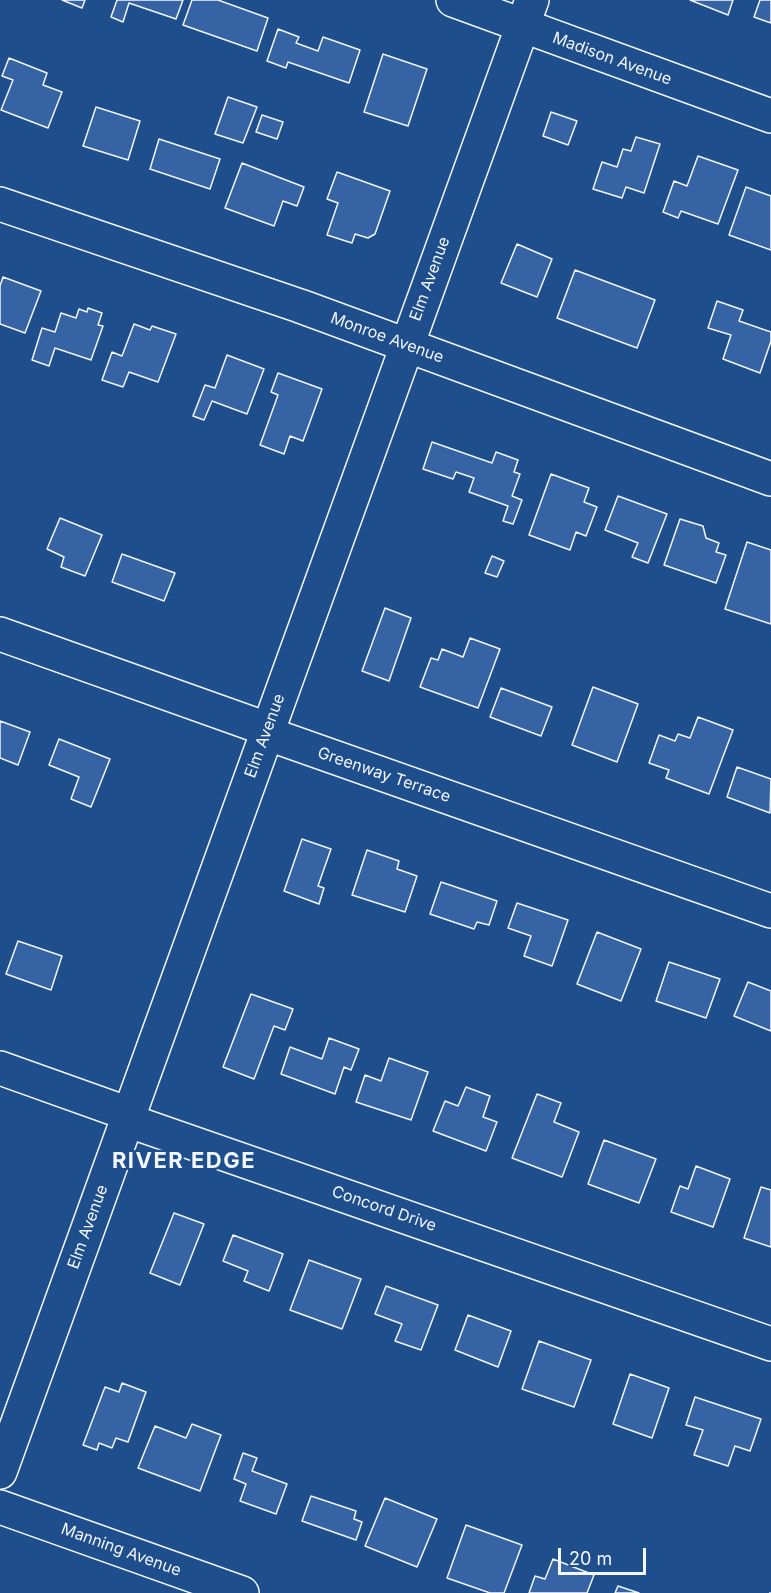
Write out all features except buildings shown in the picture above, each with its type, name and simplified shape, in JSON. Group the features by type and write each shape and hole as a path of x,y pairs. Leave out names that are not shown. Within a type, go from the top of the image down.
{"street":[{"name":"Madison Avenue","path":"453,0 527,13 771,116"},
{"name":"Elm Avenue","path":"0,1472 527,13"},
{"name":"Monroe Avenue","path":"0,204 406,345 771,479"},
{"name":"Greenway Terrace","path":"0,634 267,729 277,737 771,911"},
{"name":"Concord Drive","path":"0,1068 129,1114 138,1124 771,1344"},
{"name":"Manning Avenue","path":"0,1507 242,1593"}],"district":[{"name":"RIVER EDGE","path":"184,1161"}]}
